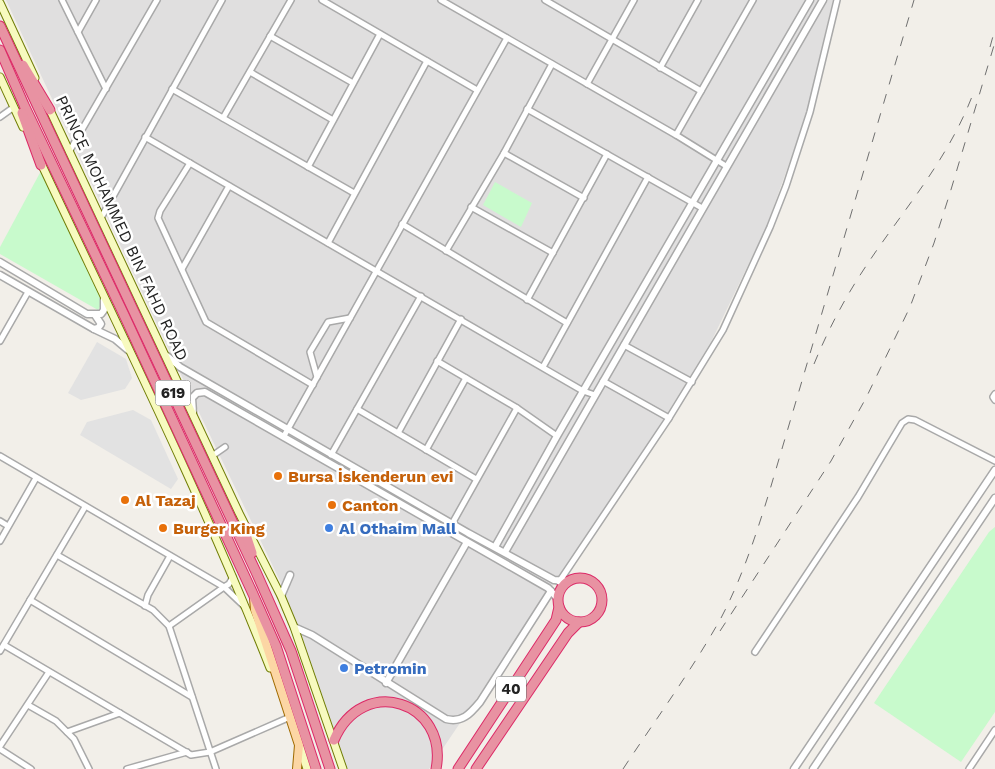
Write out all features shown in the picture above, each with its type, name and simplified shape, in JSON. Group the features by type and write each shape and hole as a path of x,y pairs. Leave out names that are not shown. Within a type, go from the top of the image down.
{"highway":[{"path":"1,29 50,110"},
{"name":"PRINCE MOHAMMED BIN FAHD ROAD","path":"1,29 256,572 291,651 330,768"},
{"path":"0,51 41,165"},
{"name":"619","path":"0,51 276,646 316,769"},
{"path":"247,528 247,538 255,559 256,572"},
{"path":"577,578 590,580 597,585 602,593 602,606 598,614 592,619 579,622 567,618 558,603 564,581 577,578"},
{"name":"40","path":"458,769 556,620 559,613 558,603"},
{"name":"40","path":"476,769 568,632 579,622"},
{"path":"334,740 342,723 354,711 367,704 396,703 412,709 424,718 436,743 436,769"}],"main road":[{"name":"PRINCE MOHAMMED BIN FAHD ROAD","path":"0,3 167,356 212,456 281,596 294,627 343,769"},
{"path":"0,77 104,295 233,577 290,718"},
{"path":"253,594 255,610 306,769"},
{"path":"297,769 299,745"}],"street":[{"path":"62,0 106,89"},
{"path":"78,32 96,0"},
{"path":"69,152 157,0"},
{"path":"101,218 222,0"},
{"path":"223,118 291,0"},
{"path":"322,0 477,90"},
{"path":"441,0 676,135 726,166"},
{"path":"545,0 701,91"},
{"path":"588,84 634,0"},
{"path":"660,68 698,0"},
{"path":"676,135 753,0"},
{"path":"495,547 557,436 810,0"},
{"path":"505,552 823,0"},
{"path":"193,413 192,398 197,393 205,392 331,454 554,580 564,581 670,418 723,330 770,227 786,186 810,112 838,0"},
{"path":"308,167 380,34"},
{"path":"270,36 353,83"},
{"path":"286,433 507,38"},
{"path":"328,243 427,61"},
{"path":"446,251 504,153 552,64"},
{"path":"250,72 333,120"},
{"path":"172,89 354,193"},
{"path":"0,117 14,107"},
{"path":"527,109 702,208"},
{"path":"145,137 583,391 595,395"},
{"path":"504,153 584,198"},
{"path":"527,300 607,154"},
{"path":"190,163 160,211 158,218 206,322 313,385"},
{"path":"543,367 648,177"},
{"path":"182,269 229,186"},
{"path":"471,207 553,253"},
{"path":"402,224 567,323"},
{"path":"0,262 87,314 100,314 104,310 104,295"},
{"path":"0,275 115,339 130,352"},
{"path":"0,341 28,292"},
{"path":"331,454 421,296"},
{"path":"94,329 98,328 101,324 95,315"},
{"path":"317,377 310,352 328,322 350,318"},
{"path":"398,433 461,320"},
{"path":"624,345 692,382"},
{"path":"167,356 180,367 286,433 448,531 548,588 558,603"},
{"path":"437,361 517,408 557,436"},
{"path":"426,450 466,378"},
{"path":"603,381 670,418"},
{"path":"995,394 993,397 995,400"},
{"path":"448,531 517,408"},
{"path":"357,409 476,479"},
{"path":"755,652 858,497 902,422 908,419 915,420 995,462"},
{"path":"212,456 225,447"},
{"path":"0,456 224,587 247,609"},
{"path":"794,769 995,470"},
{"path":"0,541 36,478"},
{"path":"813,769 995,498"},
{"path":"0,652 85,507"},
{"path":"0,521 8,526"},
{"path":"386,683 467,542"},
{"path":"57,555 153,610 169,626 216,769"},
{"path":"145,606 148,595 170,556"},
{"path":"281,596 290,575"},
{"path":"169,626 230,584 233,577"},
{"path":"294,627 312,635 446,719 458,720 470,715 480,702 551,591"},
{"path":"30,600 192,697"},
{"path":"4,645 191,755 210,752 290,718"},
{"path":"31,769 0,747 49,672"},
{"path":"28,705 56,721 74,739 89,769"},
{"path":"67,732 120,713"},
{"path":"969,769 995,730"},
{"path":"128,769 187,752"}],"shaded area":[{"path":"6,0 833,0 805,119 766,228 711,342 651,440 429,769 344,769 280,581 169,350"},
{"path":"97,342 126,359 132,378 125,389 81,400 68,393"},
{"path":"133,410 151,420 178,479 171,489 80,435 87,422"}],"green space":[{"path":"42,169 103,302 98,310 0,254 0,247"},
{"path":"495,182 532,203 521,227 483,205"},
{"path":"995,527 995,712 961,762 874,703 989,532"}],"railway":[{"path":"623,769 710,637 736,588 769,493 914,0"},
{"path":"990,47 995,29"},
{"path":"720,631 831,461 866,398 910,307 934,243 995,42"},
{"path":"814,364 823,342 851,290 935,168 962,120 973,94"}],"place":[{"name":"Bursa İskenderun evi","path":"278,476"},
{"name":"Al Tazaj","path":"125,500"},
{"name":"Canton","path":"332,505"},
{"name":"Burger King","path":"163,528"},
{"name":"Al Othaim Mall","path":"329,528"},
{"name":"Petromin","path":"344,668"}]}
